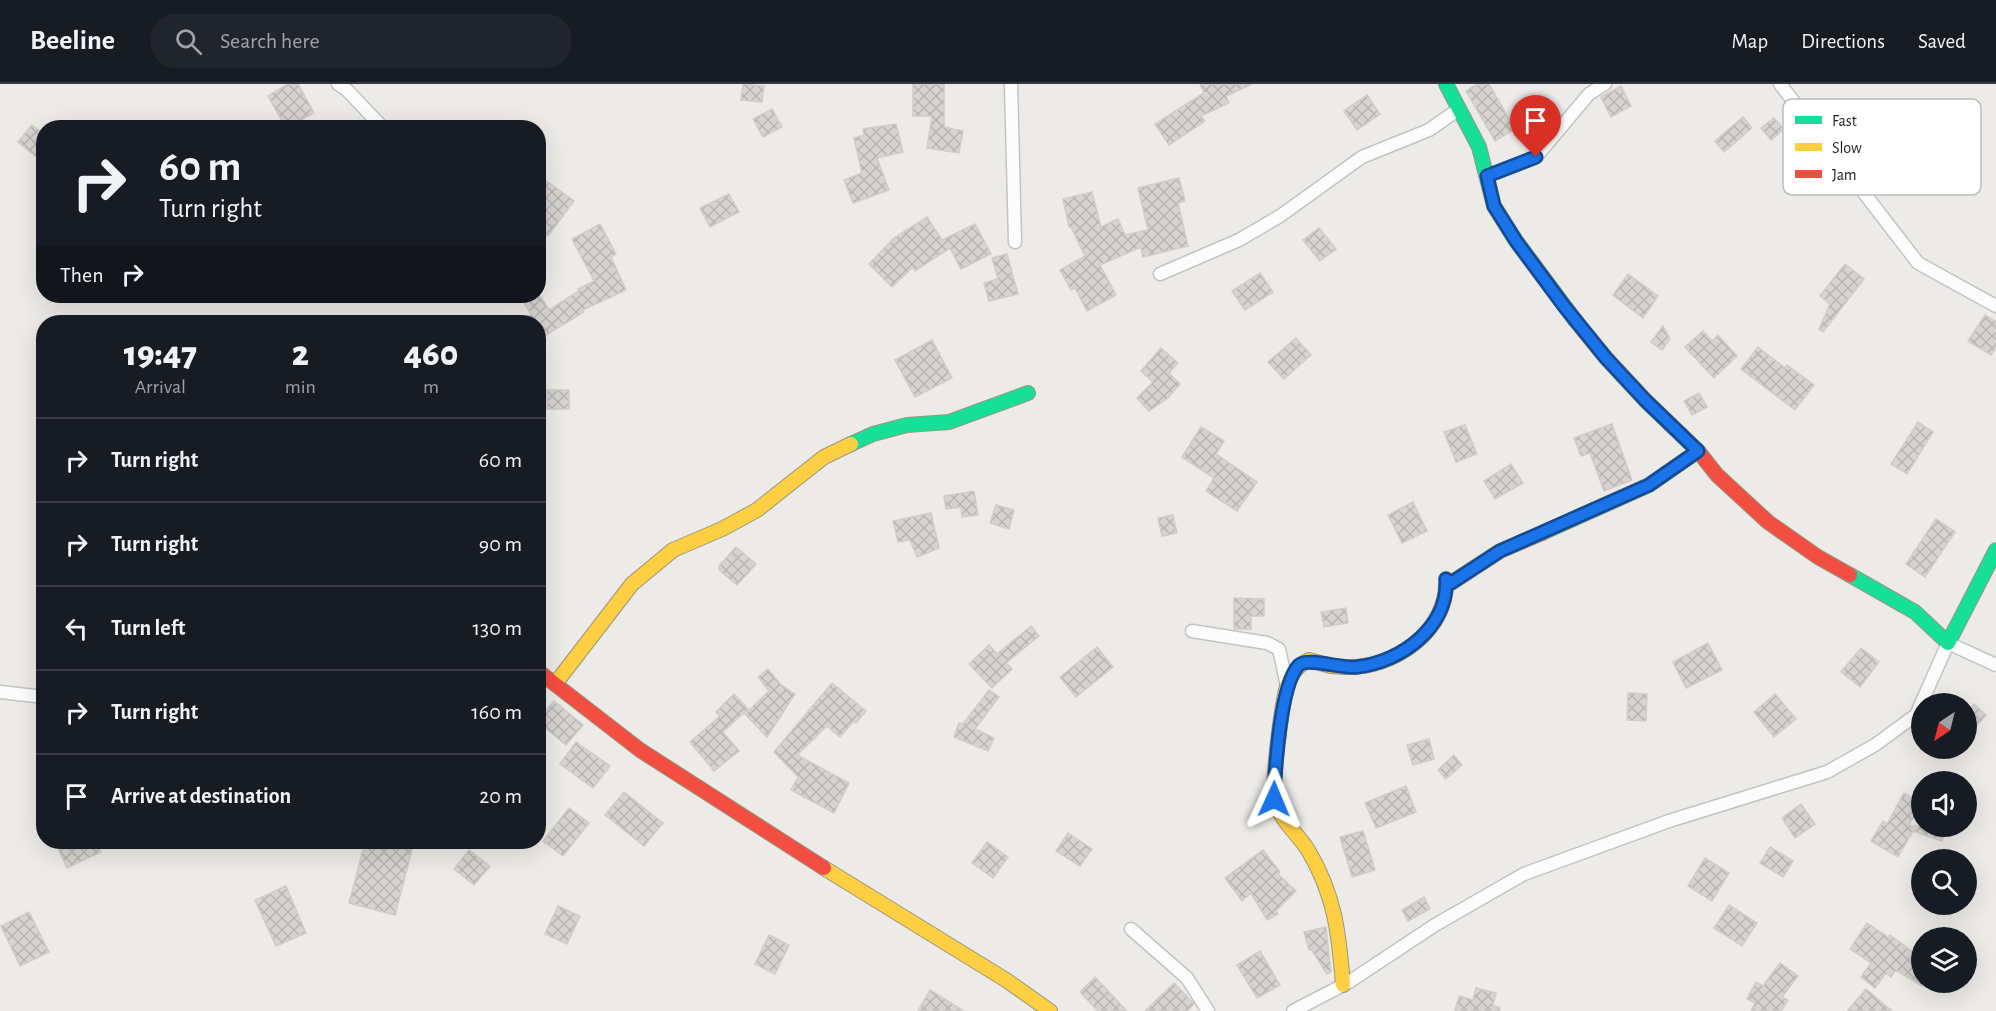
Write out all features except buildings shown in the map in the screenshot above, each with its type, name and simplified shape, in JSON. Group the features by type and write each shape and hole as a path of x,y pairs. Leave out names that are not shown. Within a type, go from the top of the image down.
{"street":[{"path":"338,84 347,90 375,120"},
{"path":"1011,84 1015,242"},
{"path":"1446,84 1479,147 1494,206 1516,241 1606,358 1645,400 1698,451 1717,475 1768,522 1818,558 1915,612 1948,643 1996,665"},
{"path":"1487,176 1536,157 1590,94 1605,84"},
{"path":"1780,84 1792,99"},
{"path":"1160,274 1239,240 1280,216 1362,158 1429,130 1458,109"},
{"path":"1866,195 1918,263 1996,306"},
{"path":"555,684 632,584 673,550 722,529 758,510 824,457 873,434 907,425 950,422 1028,393"},
{"path":"1287,686 1299,664 1309,660 1331,666 1356,667 1398,656 1429,629 1441,612 1447,594 1446,579 1451,583 1500,551 1649,485 1698,451"},
{"path":"1293,1011 1343,985 1435,925 1524,874 1669,821 1827,772 1875,745 1916,715 1948,643 1996,550"},
{"path":"1192,631 1267,643 1280,649 1287,686 1275,770 1274,799 1284,821 1306,847 1324,878 1339,932 1343,985"},
{"path":"546,677 640,750 792,849 1006,980 1050,1011"},
{"path":"0,692 36,696"},
{"path":"1131,929 1187,978 1208,1011"}],"traffic: fast":[{"path":"1446,84 1479,147 1494,206 1516,241 1575,320"},
{"path":"851,444 873,434 907,425 949,422 1028,393"},
{"path":"1542,533 1649,485 1698,451"},
{"path":"1850,575 1915,612 1948,643 1996,550"}],"traffic: slow":[{"path":"555,684 632,584 673,550 722,529 757,510 824,457 851,444"},
{"path":"1343,985 1340,949 1330,899 1308,850 1281,815 1274,793 1282,710 1292,675 1309,660 1331,666 1346,667"},
{"path":"824,868 1006,980 1050,1011"}],"traffic: jam":[{"path":"1575,320 1606,358 1645,400 1698,451 1717,475 1768,522 1818,557 1850,575"},
{"path":"1346,667 1364,666 1382,661 1415,643 1438,615 1445,598 1446,579 1451,583 1500,551 1542,533"},
{"path":"546,677 640,750 824,868"}],"route":[{"path":"1274,799 1275,770 1287,686 1299,664 1309,660 1331,666 1356,667 1398,656 1429,629 1441,612 1447,594 1446,579 1451,583 1500,551 1649,485 1698,451 1645,400 1606,358 1540,274 1494,206 1487,176 1536,157"}]}
